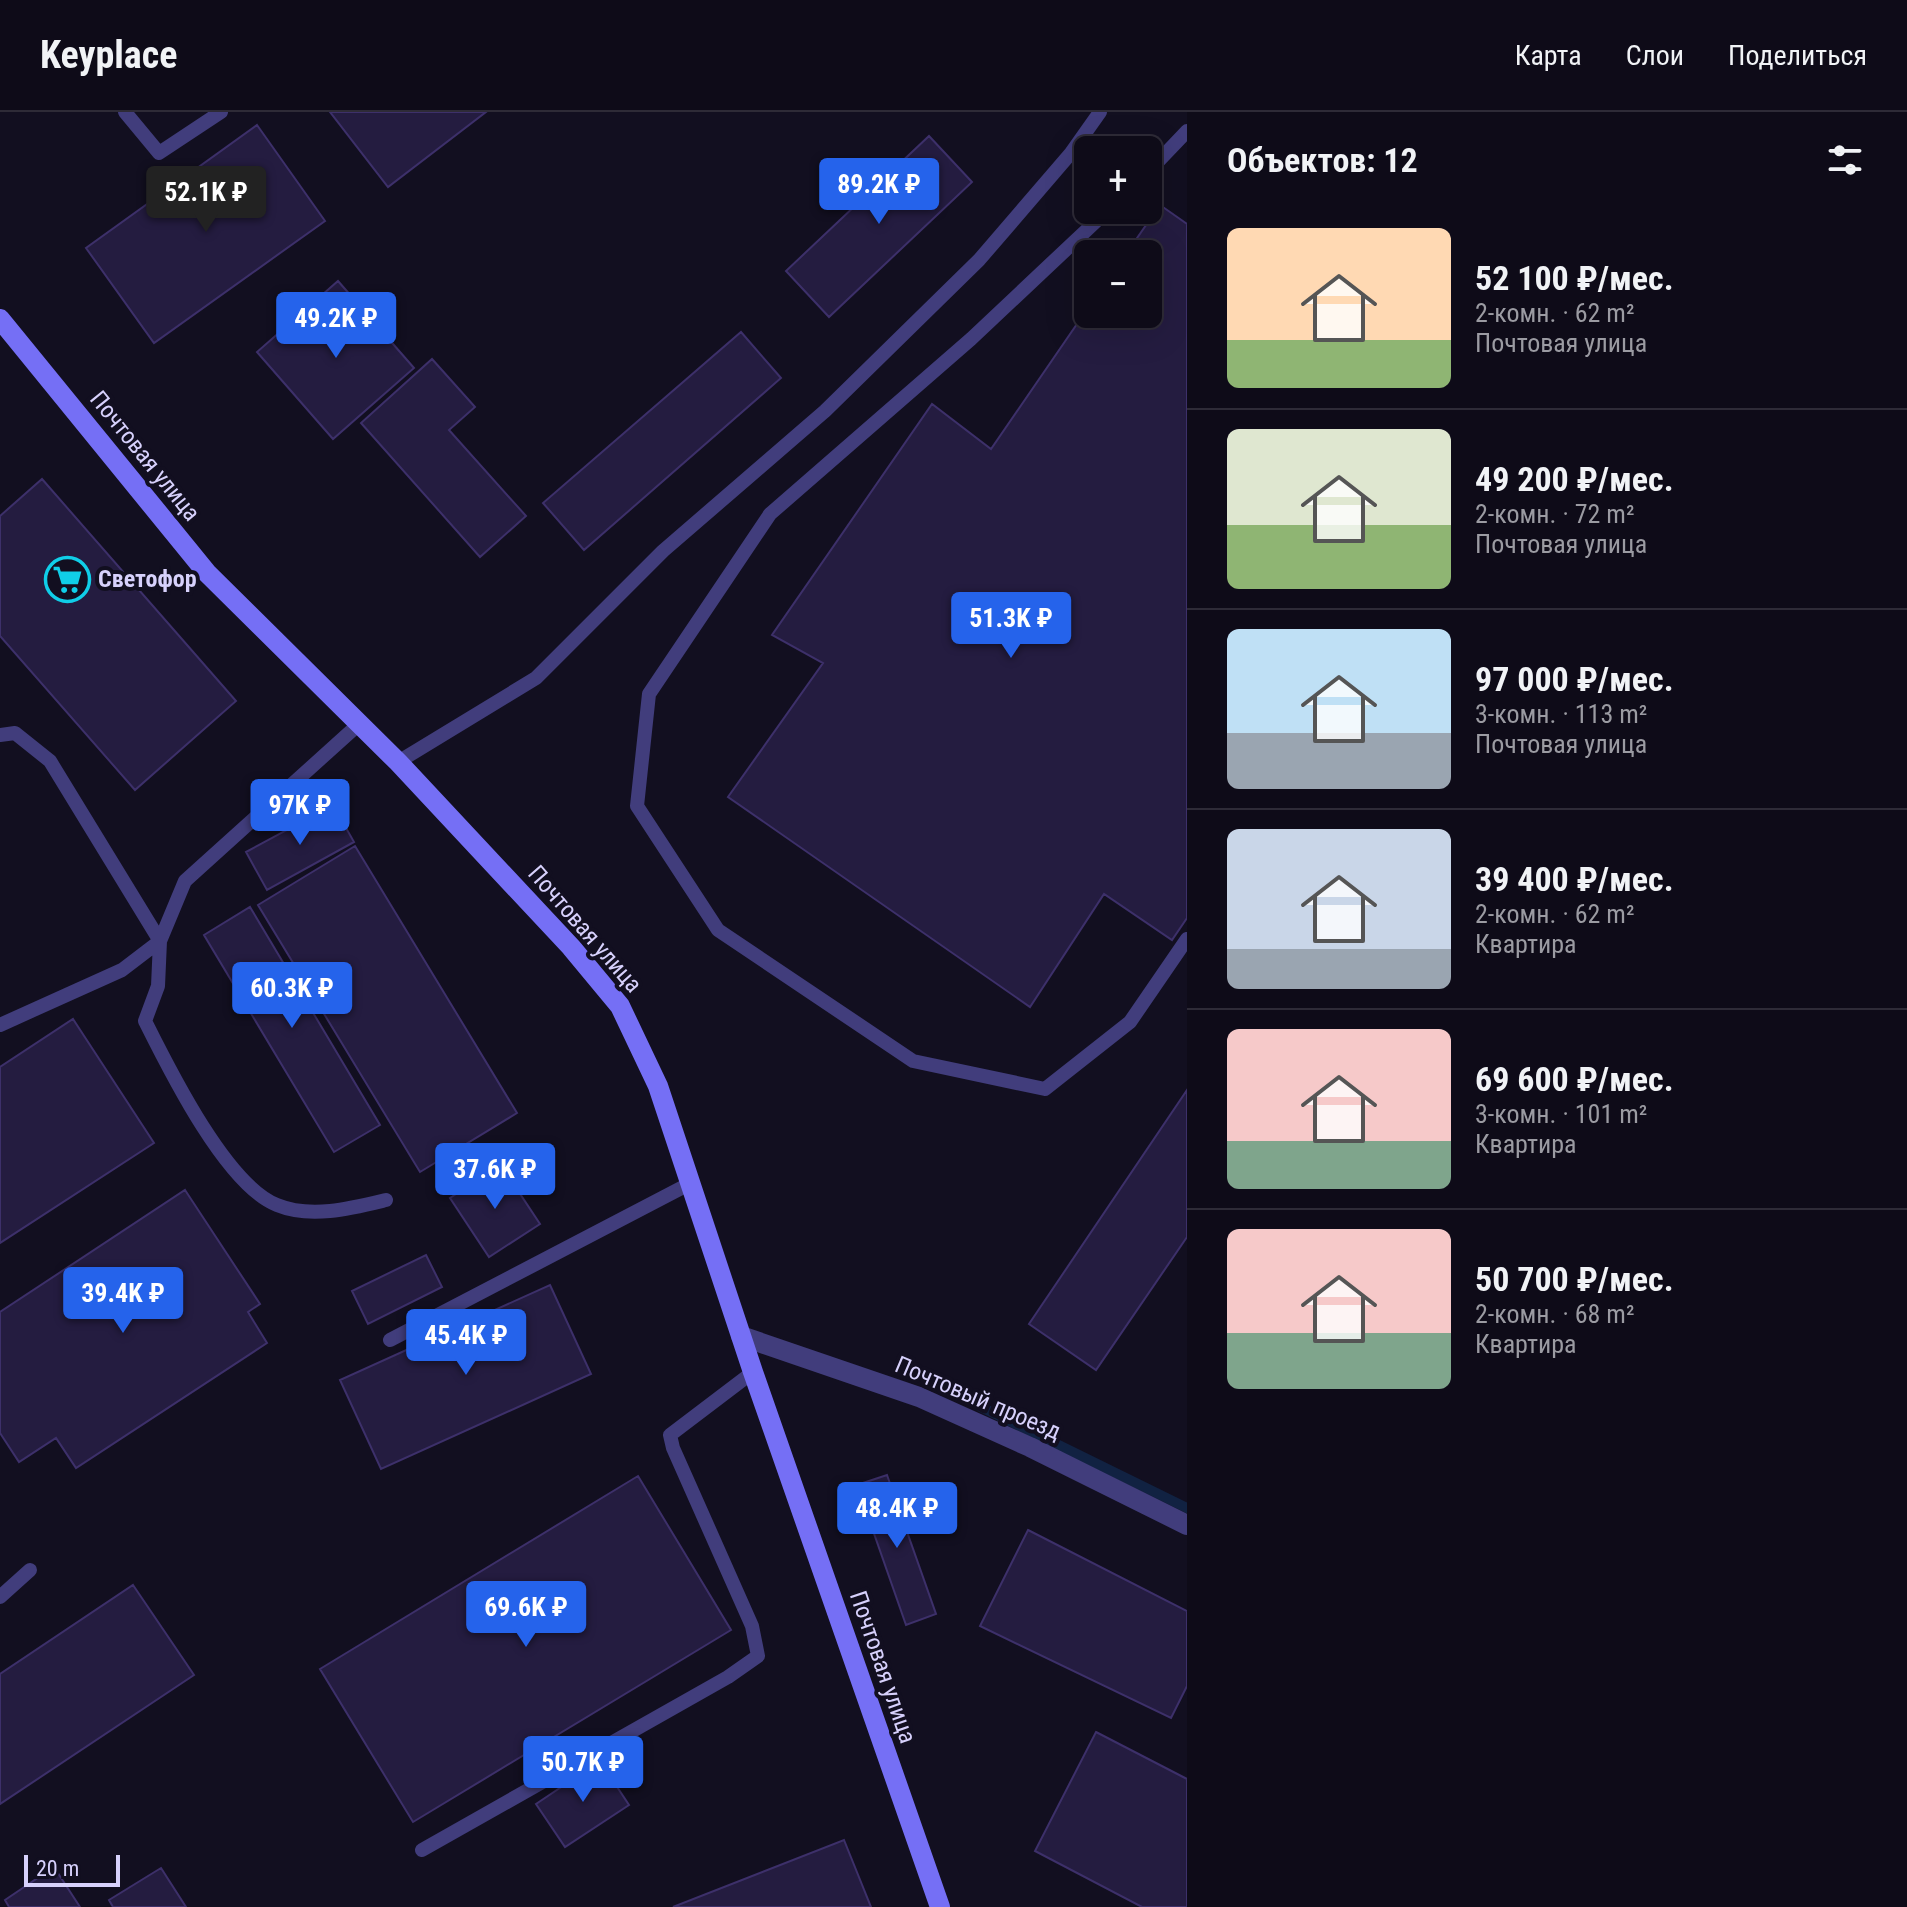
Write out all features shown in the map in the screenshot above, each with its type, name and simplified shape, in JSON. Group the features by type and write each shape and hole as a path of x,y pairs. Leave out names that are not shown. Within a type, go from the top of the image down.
{"street":[{"name":"Почтовая улица","path":"0,319 207,573 398,762 571,947 620,1006 658,1086 753,1372 940,1907"},
{"name":"Почтовый проезд","path":"741,1336 919,1397 1030,1447 1187,1525"}],"lane":[{"path":"125,112 159,153 221,112"},
{"path":"398,762 536,678 663,551 825,411 979,260 1071,153 1100,112"},
{"path":"1162,157 1187,131"},
{"path":"1093,224 971,339 770,514 649,694 637,806 718,930 913,1061 1045,1089 1130,1022 1187,939"},
{"path":"359,724 185,881 160,941 158,986 145,1021 182,1096 235,1172 276,1205 336,1213 386,1200"},
{"path":"0,735 15,733 50,761 160,941"},
{"path":"0,1025 122,970 160,941"},
{"path":"390,1340 689,1184"},
{"path":"422,1850 728,1677 758,1656 752,1626 670,1435 753,1372"},
{"path":"0,1597 30,1570"}],"building":[{"path":"330,112 486,112 388,187"},
{"path":"257,125 325,221 154,343 86,248"},
{"path":"929,136 972,182 829,317 786,271"},
{"path":"1162,206 1187,224 1187,918 1172,940 1104,894 1030,1007 728,797 823,663 772,635 932,404 991,449 1074,328 1162,328 1162,240 1136,240 1147,224 1162,224"},
{"path":"338,281 414,368 333,439 257,352"},
{"path":"741,332 781,378 584,550 543,503"},
{"path":"432,359 475,407 449,430 526,516 480,557 361,423"},
{"path":"42,479 236,701 135,790 0,636 0,516"},
{"path":"333,805 354,842 267,890 246,852"},
{"path":"355,846 517,1113 420,1172 258,905"},
{"path":"250,907 380,1125 334,1152 204,935"},
{"path":"73,1019 154,1143 0,1243 0,1067"},
{"path":"1187,1090 1187,1237 1096,1370 1029,1324"},
{"path":"501,1165 540,1224 489,1257 450,1198"},
{"path":"185,1190 260,1304 248,1312 267,1343 76,1468 56,1438 19,1462 0,1433 0,1312"},
{"path":"426,1255 442,1287 368,1324 352,1291"},
{"path":"550,1285 591,1374 381,1469 340,1380"},
{"path":"887,1475 936,1614 906,1625 857,1485"},
{"path":"638,1476 731,1630 413,1822 320,1669"},
{"path":"1028,1530 1187,1611 1187,1686 1171,1718 980,1626"},
{"path":"133,1585 194,1675 0,1804 0,1674"},
{"path":"1096,1732 1187,1779 1187,1907 1142,1907 1035,1851"},
{"path":"600,1761 629,1805 565,1847 536,1804"},
{"path":"844,1840 871,1907 673,1907"},
{"path":"54,1867 80,1907 9,1907 5,1900"},
{"path":"161,1868 186,1907 113,1907 109,1900"}],"waterway":[{"path":"977,1405 1187,1508"}],"place":[{"name":"Светофор","path":"67,579"}]}
